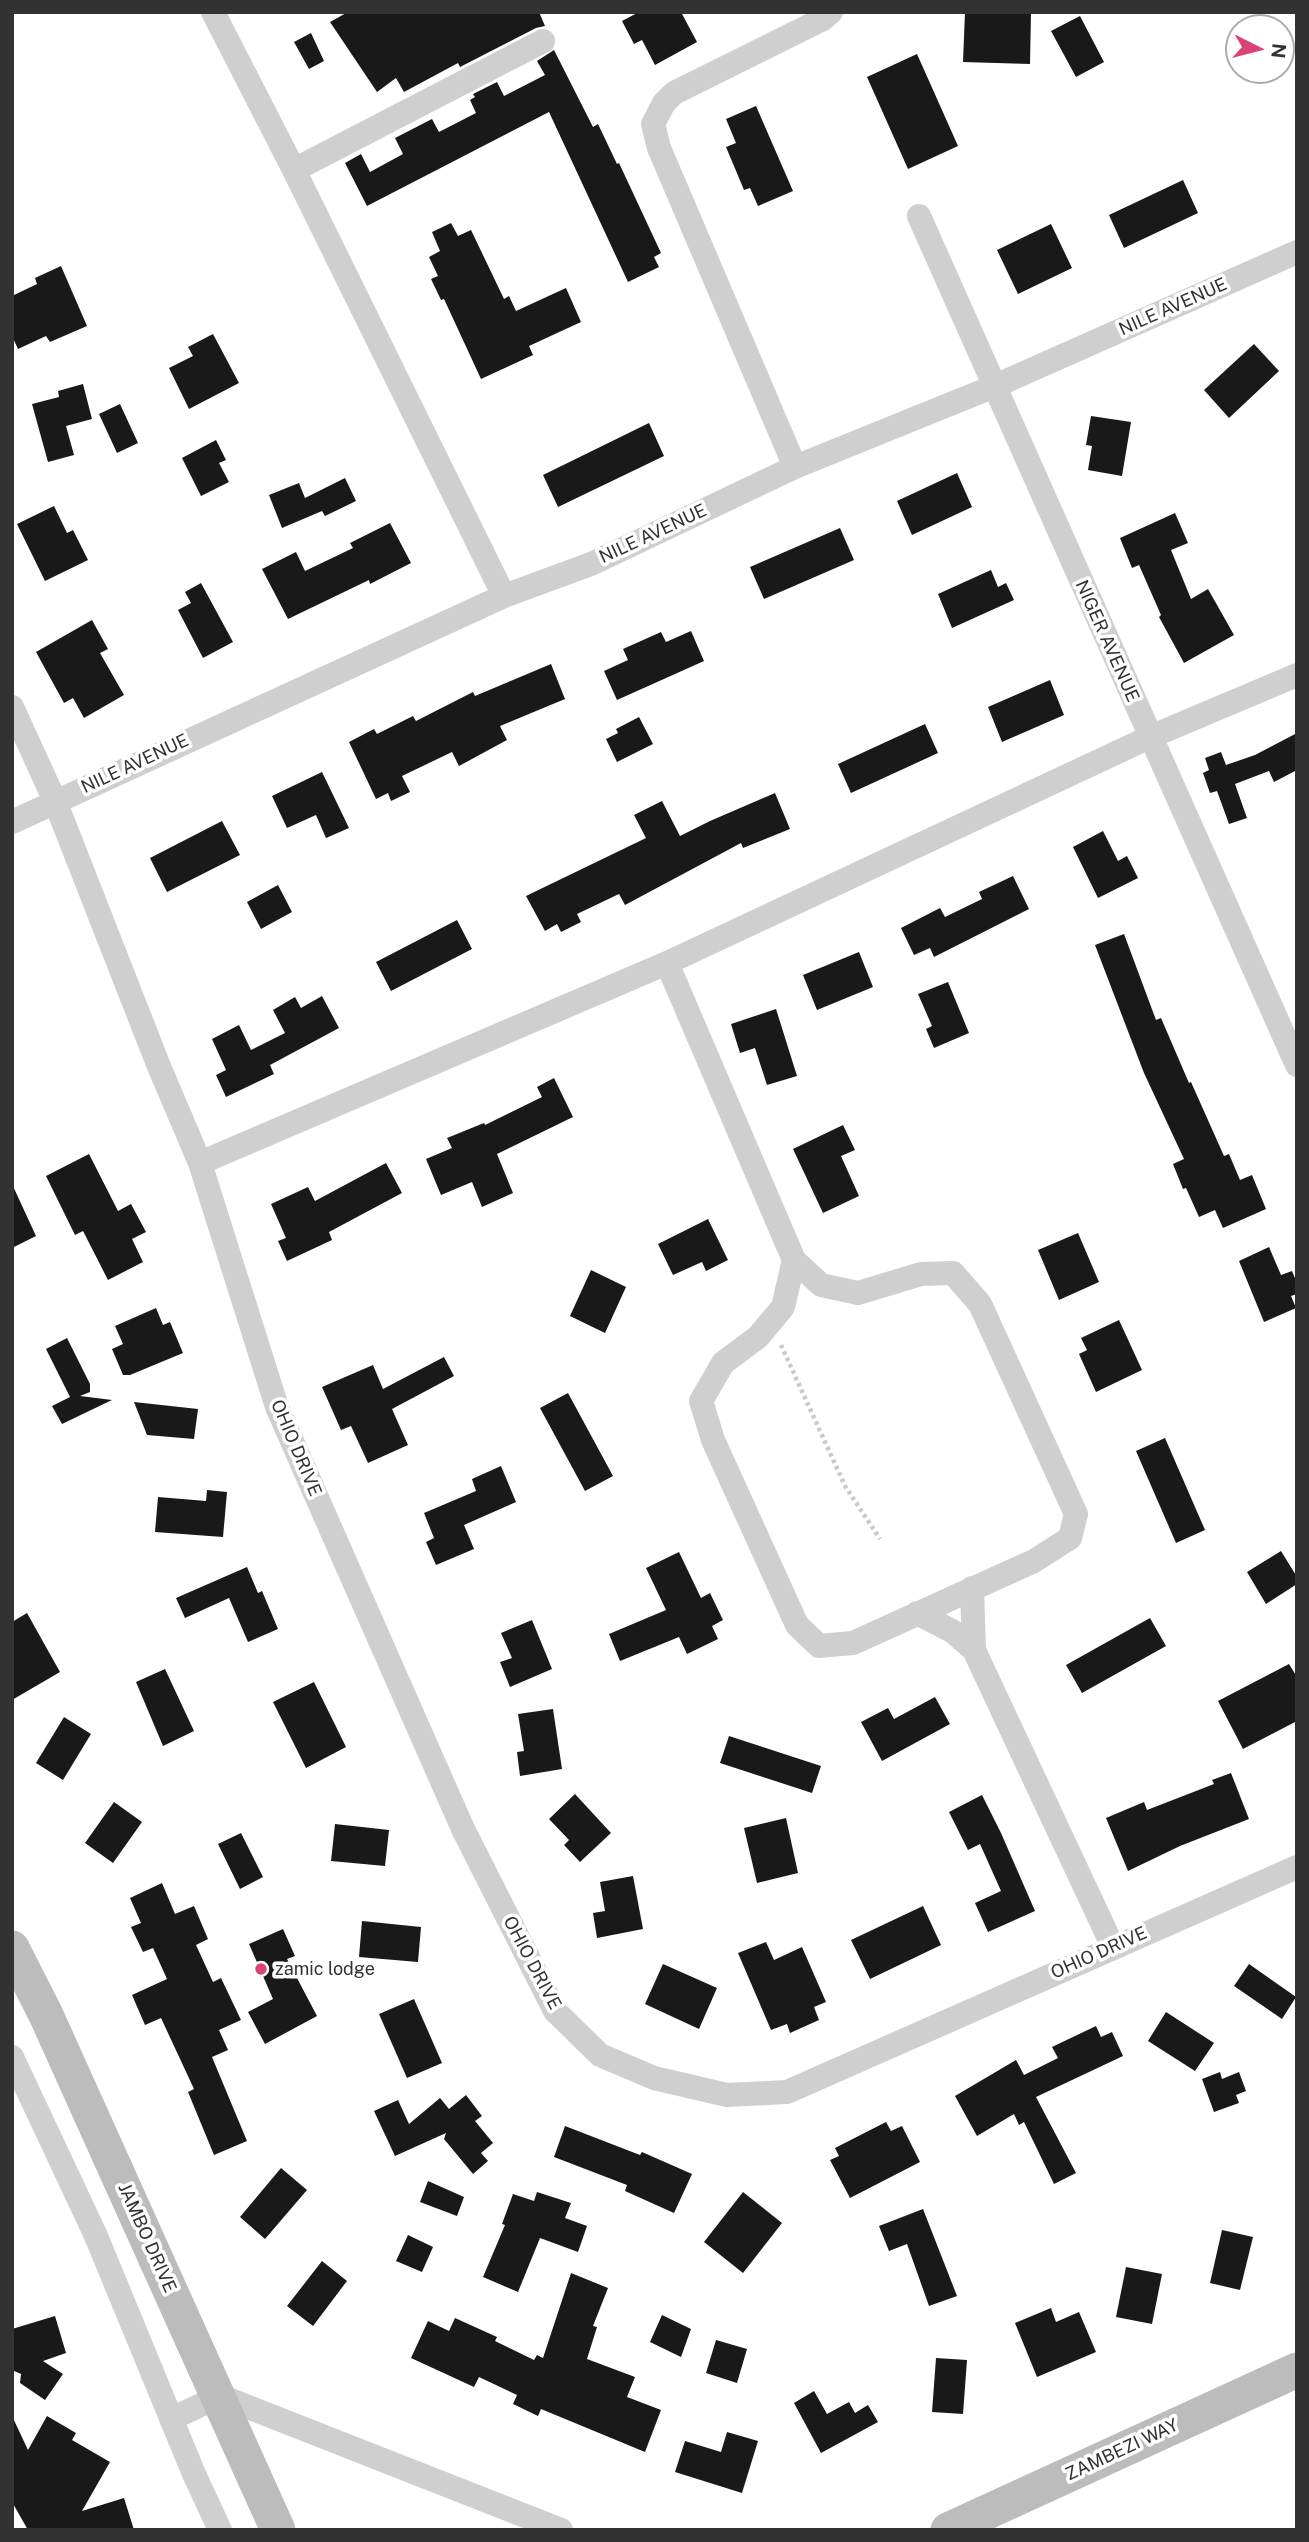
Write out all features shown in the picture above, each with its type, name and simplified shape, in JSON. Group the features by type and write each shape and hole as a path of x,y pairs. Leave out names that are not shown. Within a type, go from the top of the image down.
{"main road":[{"name":"JAMBO DRIVE","path":"12,1948 46,2015 220,2396 278,2530"},
{"name":"ZAMBEZI WAY","path":"947,2530 1297,2370"}],"street":[{"path":"213,12 294,170 504,597"},
{"path":"795,467 659,148 653,124 664,103 674,93 823,19 831,12"},
{"path":"294,170 543,41"},
{"name":"NIGER AVENUE","path":"919,216 1297,1065"},
{"name":"NILE AVENUE","path":"12,822 504,597 591,564 795,467 995,386 1297,252"},
{"path":"200,1163 667,963 1150,737 1297,676"},
{"name":"OHIO DRIVE","path":"12,707 55,801 158,1064 200,1163 277,1407 463,1829 555,2011 600,2054 653,2078 727,2095 787,2092 1297,1867"},
{"path":"667,963 794,1260 821,1285 858,1293 921,1273 953,1273 980,1304 1076,1514 1070,1538 1034,1561 853,1643 819,1646 797,1625 713,1440 701,1401 723,1363 758,1337 783,1307 794,1260"},
{"path":"972,1588 974,1650 1113,1947"},
{"path":"917,1613 952,1631 974,1650"},
{"path":"12,2057 96,2236 220,2530"},
{"path":"171,2418 220,2396 561,2530"}],"path":[{"path":"770,1322 845,1486 880,1539"}],"building":[{"path":"348,12 539,12 545,26 536,28 460,67 458,63 404,92 396,78 377,92 330,22"},
{"path":"639,12 681,12 697,42 655,65 642,40 634,44 622,21"},
{"path":"965,12 1031,12 1030,64 963,62"},
{"path":"1080,16 1104,62 1076,77 1051,31"},
{"path":"311,33 324,61 309,69 294,42"},
{"path":"554,50 593,127 598,124 617,164 619,163 661,253 654,257 659,267 628,282 549,112 367,206 345,163 361,154 370,172 403,154 395,138 432,119 439,132 476,113 470,100 475,97 473,94 497,82 504,96 545,75 537,61"},
{"path":"917,54 958,146 908,169 867,77"},
{"path":"756,106 793,191 758,206 750,188 744,190 726,147 736,143 726,119"},
{"path":"1183,180 1198,213 1124,248 1109,215"},
{"path":"451,223 458,236 471,230 504,299 509,296 516,311 566,288 581,322 529,346 533,355 481,379 444,299 441,300 431,279 438,276 429,257 440,251 432,232"},
{"path":"1051,224 1072,268 1018,294 997,250"},
{"path":"61,266 87,326 50,342 46,336 18,349 12,336 12,296 37,284 35,278"},
{"path":"213,334 239,383 189,409 169,368 193,356 188,347"},
{"path":"1254,344 1279,371 1229,418 1204,390"},
{"path":"83,384 92,419 66,426 74,455 48,462 32,404 59,397 58,391"},
{"path":"120,404 138,443 117,453 99,414"},
{"path":"1091,416 1131,422 1122,476 1088,470 1092,446 1086,445"},
{"path":"649,423 664,456 558,507 543,475"},
{"path":"216,440 226,460 219,463 229,482 201,496 182,458"},
{"path":"957,473 972,507 912,535 897,501"},
{"path":"345,478 356,501 325,516 322,511 282,528 269,495 299,483 305,498"},
{"path":"54,506 67,533 73,530 88,560 45,581 17,524"},
{"path":"1175,513 1188,543 1171,550 1191,599 1208,589 1234,635 1184,663 1159,617 1161,615 1139,565 1132,568 1120,538"},
{"path":"390,523 411,563 370,584 369,580 288,619 262,569 296,552 305,571 353,548 350,543"},
{"path":"840,528 854,560 764,599 750,567"},
{"path":"991,570 998,587 1006,583 1014,600 952,628 938,594"},
{"path":"201,583 233,642 203,658 178,610 191,603 185,592"},
{"path":"92,620 108,649 100,653 124,695 84,718 73,698 64,703 36,652"},
{"path":"691,631 704,661 617,700 604,671 628,660 623,649 661,632 666,642"},
{"path":"551,664 565,699 500,726 507,740 459,766 452,752 402,776 410,792 391,801 388,793 376,799 349,742 374,729 377,734 413,716 416,721 473,692 475,696"},
{"path":"1050,680 1064,715 1002,742 988,707"},
{"path":"639,717 653,744 617,762 606,739 618,733 616,729"},
{"path":"925,724 938,753 851,793 838,764"},
{"path":"1297,733 1297,770 1274,782 1269,771 1235,784 1247,818 1229,824 1217,791 1210,793 1203,773 1209,770 1205,758 1221,752 1226,765 1255,755"},
{"path":"322,772 349,828 326,838 316,815 287,828 272,796"},
{"path":"775,793 790,829 743,848 741,843 625,905 619,894 577,914 581,922 561,932 557,924 545,931 526,896 646,838 634,815 662,801 680,836"},
{"path":"222,821 240,855 167,892 150,858"},
{"path":"1103,831 1118,861 1127,856 1138,878 1098,898 1073,847"},
{"path":"1013,876 1029,909 934,957 930,948 914,955 901,928 940,908 945,917 982,899 979,892"},
{"path":"278,885 292,912 261,929 247,902"},
{"path":"457,920 472,949 391,991 376,962"},
{"path":"1124,934 1156,1020 1161,1018 1224,1156 1229,1154 1240,1180 1252,1175 1266,1209 1223,1228 1215,1210 1199,1217 1186,1188 1183,1189 1173,1164 1184,1159 1144,1073 1095,945"},
{"path":"859,952 873,987 817,1010 803,975"},
{"path":"948,982 969,1033 934,1048 926,1029 932,1026 918,994"},
{"path":"322,996 339,1028 270,1065 274,1074 226,1097 216,1075 226,1070 212,1039 239,1025 251,1050 285,1033 273,1010 295,997 301,1008"},
{"path":"776,1009 797,1076 767,1085 755,1048 740,1053 731,1024"},
{"path":"554,1078 573,1117 497,1154 513,1193 482,1207 472,1182 441,1195 426,1159 452,1148 447,1138 484,1123 485,1125 542,1097 537,1087"},
{"path":"843,1125 855,1150 841,1156 859,1196 823,1213 793,1149"},
{"path":"89,1154 118,1211 131,1204 146,1232 132,1239 143,1262 108,1280 83,1231 75,1235 46,1176"},
{"path":"386,1163 402,1193 329,1232 332,1240 287,1261 278,1241 286,1238 271,1204 308,1187 315,1201"},
{"path":"12,1184 36,1236 12,1248"},
{"path":"708,1219 728,1260 706,1271 702,1262 673,1275 658,1244"},
{"path":"1078,1233 1099,1282 1059,1300 1038,1250"},
{"path":"1269,1247 1281,1275 1292,1271 1297,1283 1297,1294 1291,1296 1296,1308 1264,1322 1239,1261"},
{"path":"591,1270 626,1287 605,1333 570,1316"},
{"path":"156,1308 163,1325 170,1322 183,1353 130,1375 123,1375 112,1349 123,1344 115,1326"},
{"path":"1119,1320 1142,1370 1096,1392 1079,1354 1087,1350 1081,1338"},
{"path":"67,1338 90,1384 90,1392 80,1396 112,1400 62,1424 52,1406 70,1397 46,1349"},
{"path":"444,1357 454,1376 392,1409 408,1445 368,1463 351,1426 341,1430 322,1387 373,1365 383,1389"},
{"path":"568,1393 613,1476 585,1491 540,1408"},
{"path":"134,1402 198,1409 194,1439 147,1435"},
{"path":"1165,1438 1205,1530 1176,1543 1136,1451"},
{"path":"501,1466 516,1502 464,1525 474,1549 436,1565 426,1542 434,1538 424,1513 476,1491 472,1479"},
{"path":"207,1490 227,1492 223,1537 155,1532 158,1497 206,1501"},
{"path":"1281,1551 1297,1577 1297,1584 1266,1604 1247,1572"},
{"path":"679,1552 701,1598 710,1593 723,1620 712,1626 718,1639 687,1654 679,1637 620,1661 609,1634 666,1610 646,1568"},
{"path":"247,1567 258,1593 262,1591 278,1629 248,1642 229,1598 185,1618 176,1598"},
{"path":"27,1613 60,1672 12,1700 12,1622"},
{"path":"1150,1618 1166,1646 1082,1693 1066,1665"},
{"path":"532,1620 552,1669 510,1687 500,1662 512,1658 501,1633"},
{"path":"1289,1664 1297,1677 1297,1721 1243,1749 1218,1701"},
{"path":"165,1669 194,1731 163,1746 136,1682"},
{"path":"314,1682 346,1747 306,1768 273,1702"},
{"path":"935,1697 950,1724 882,1761 861,1722 888,1708 894,1719"},
{"path":"553,1709 562,1769 520,1776 517,1752 524,1751 518,1714"},
{"path":"64,1717 91,1734 63,1780 36,1763"},
{"path":"729,1736 821,1766 812,1793 720,1763"},
{"path":"1231,1773 1249,1819 1180,1846 1128,1871 1106,1818 1144,1802 1147,1810 1214,1784 1212,1780"},
{"path":"575,1794 611,1833 580,1862 564,1845 569,1840 549,1819"},
{"path":"982,1795 1035,1911 988,1932 975,1903 1001,1891 980,1844 968,1850 949,1812"},
{"path":"114,1802 142,1822 113,1863 85,1843"},
{"path":"786,1818 798,1873 757,1883 744,1828"},
{"path":"335,1824 389,1830 385,1866 331,1861"},
{"path":"241,1833 263,1877 240,1889 218,1844"},
{"path":"633,1876 643,1929 597,1938 593,1913 605,1911 600,1882"},
{"path":"162,1883 175,1914 194,1906 208,1939 196,1945 213,1982 221,1978 241,2020 219,2030 228,2050 212,2057 247,2141 214,2155 188,2092 194,2089 161,2018 145,2025 132,1995 167,1979 153,1948 143,1952 131,1927 141,1923 130,1898"},
{"path":"923,1906 941,1945 870,1979 851,1940"},
{"path":"362,1921 421,1927 418,1962 359,1957"},
{"path":"283,1929 295,1956 287,1959 317,2016 265,2044 248,2012 273,1999 249,1944"},
{"path":"766,1942 774,1960 802,1947 826,2002 814,2007 819,2020 790,2033 787,2024 771,2030 738,1953"},
{"path":"663,1964 717,1988 699,2029 645,2004"},
{"path":"1249,1964 1296,1997 1282,2019 1234,1986"},
{"path":"414,1999 442,2063 407,2078 379,2014"},
{"path":"1166,2012 1214,2043 1195,2071 1148,2041"},
{"path":"1096,2026 1101,2037 1112,2032 1123,2056 1036,2097 1076,2173 1054,2184 1024,2122 1019,2125 1014,2114 977,2136 955,2096 1016,2060 1024,2075 1058,2058 1052,2047"},
{"path":"1220,2072 1222,2079 1239,2072 1246,2091 1236,2095 1239,2103 1214,2112 1202,2079"},
{"path":"466,2095 482,2116 475,2121 493,2143 481,2153 488,2161 473,2174 444,2139 446,2133 395,2156 374,2111 398,2100 409,2124 440,2098 449,2109"},
{"path":"886,2122 891,2131 902,2126 920,2162 850,2198 830,2160 839,2156 835,2148"},
{"path":"565,2126 640,2155 642,2152 692,2174 674,2213 625,2191 627,2185 554,2157"},
{"path":"281,2168 307,2190 265,2239 240,2217"},
{"path":"428,2181 464,2197 457,2216 420,2202"},
{"path":"537,2192 571,2203 565,2218 587,2226 578,2252 540,2238 518,2292 483,2277 505,2225 502,2224 513,2194 534,2201"},
{"path":"743,2192 782,2223 743,2273 704,2242"},
{"path":"923,2209 957,2296 929,2306 907,2244 889,2251 879,2226"},
{"path":"1222,2230 1253,2237 1240,2290 1210,2283"},
{"path":"408,2235 433,2247 422,2272 396,2261"},
{"path":"322,2261 347,2281 313,2326 287,2306"},
{"path":"1126,2267 1162,2274 1152,2324 1116,2317"},
{"path":"571,2273 608,2288 593,2326 597,2327 587,2359 635,2377 627,2397 661,2410 645,2452 541,2409 538,2416 513,2404 517,2395 479,2377 474,2387 411,2358 428,2321 449,2331 455,2318 497,2337 495,2341 534,2360 537,2355 543,2358"},
{"path":"1051,2308 1056,2322 1079,2312 1096,2352 1037,2377 1015,2323"},
{"path":"662,2315 691,2329 681,2357 650,2342"},
{"path":"55,2316 66,2353 43,2361 63,2374 45,2400 20,2383 21,2374 12,2370 12,2329"},
{"path":"716,2340 747,2349 737,2383 706,2373"},
{"path":"936,2358 967,2360 963,2414 932,2412"},
{"path":"814,2391 827,2414 849,2402 855,2413 868,2405 878,2422 821,2453 794,2403"},
{"path":"12,2416 28,2450 47,2416 76,2433 72,2440 110,2462 82,2511 124,2498 134,2530 28,2530 12,2502"},
{"path":"727,2432 758,2441 742,2493 675,2472 685,2441 721,2452"}],"place":[{"name":"zamic lodge","path":"261,1969"}]}
